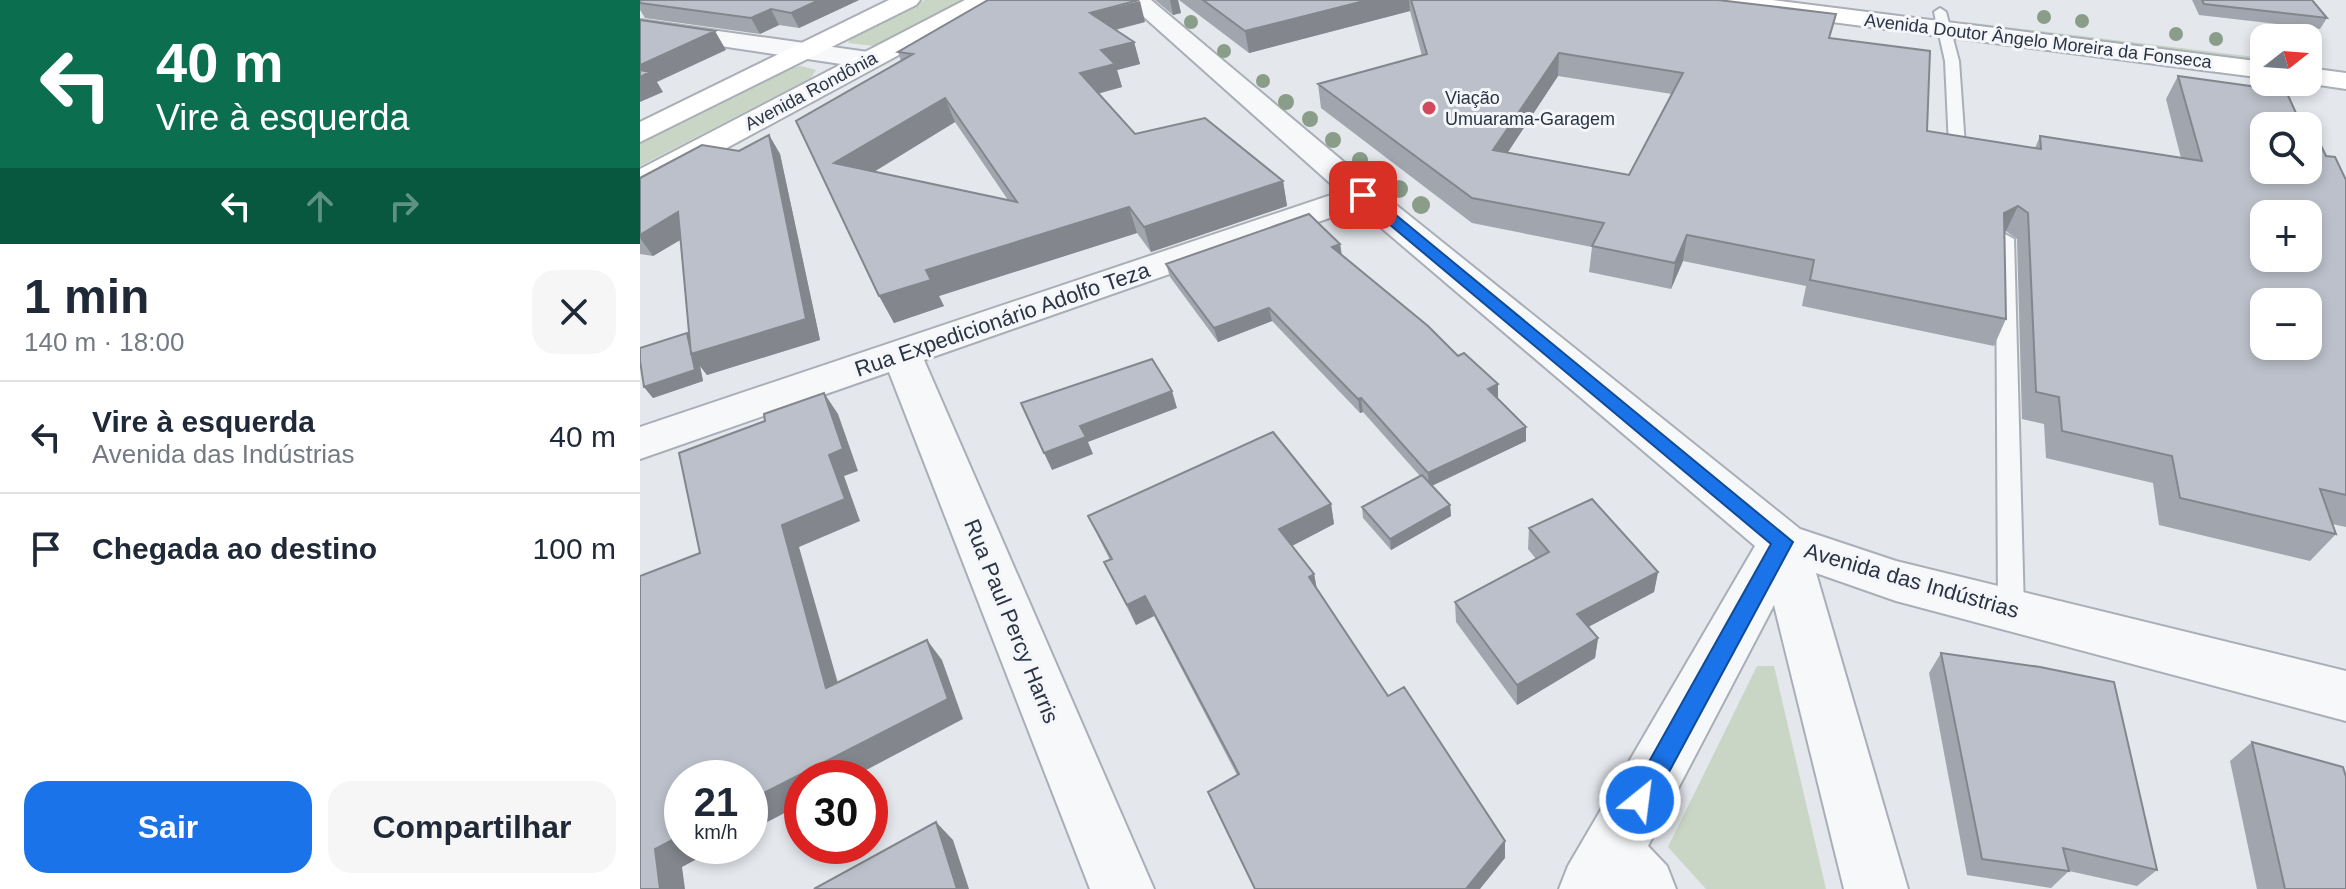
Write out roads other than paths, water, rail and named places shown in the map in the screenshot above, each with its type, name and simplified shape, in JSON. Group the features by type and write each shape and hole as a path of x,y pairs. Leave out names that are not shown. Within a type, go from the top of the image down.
{"street":[{"name":"Avenida Rondônia","path":"640,133 908,0"},
{"name":"Avenida Rondônia","path":"642,180 983,0"},
{"name":"Avenida das Indústrias","path":"1137,0 1363,195 1783,542 1896,581 2346,696"},
{"name":"Avenida Doutor Ângelo Moreira da Fonseca","path":"1716,0 2250,51"},
{"name":"Avenida Doutor Ângelo Moreira da Fonseca","path":"1842,0 1942,21 2250,68"},
{"path":"640,27 868,60"},
{"path":"2322,59 2346,62"},
{"path":"2322,78 2346,81"},
{"name":"Rua Expedicionário Adolfo Teza","path":"640,443 1363,195"},
{"name":"Rua Paul Percy Harris","path":"902,354 1122,889"},
{"path":"1616,877 1783,542"},
{"path":"1783,542 1876,889"}],"lane":[{"path":"1942,21 1952,61 1957,146"},
{"path":"2005,239 2011,610"}],"place":[{"name":"Viação Umuarama-Garagem","path":"1429,108"}]}
